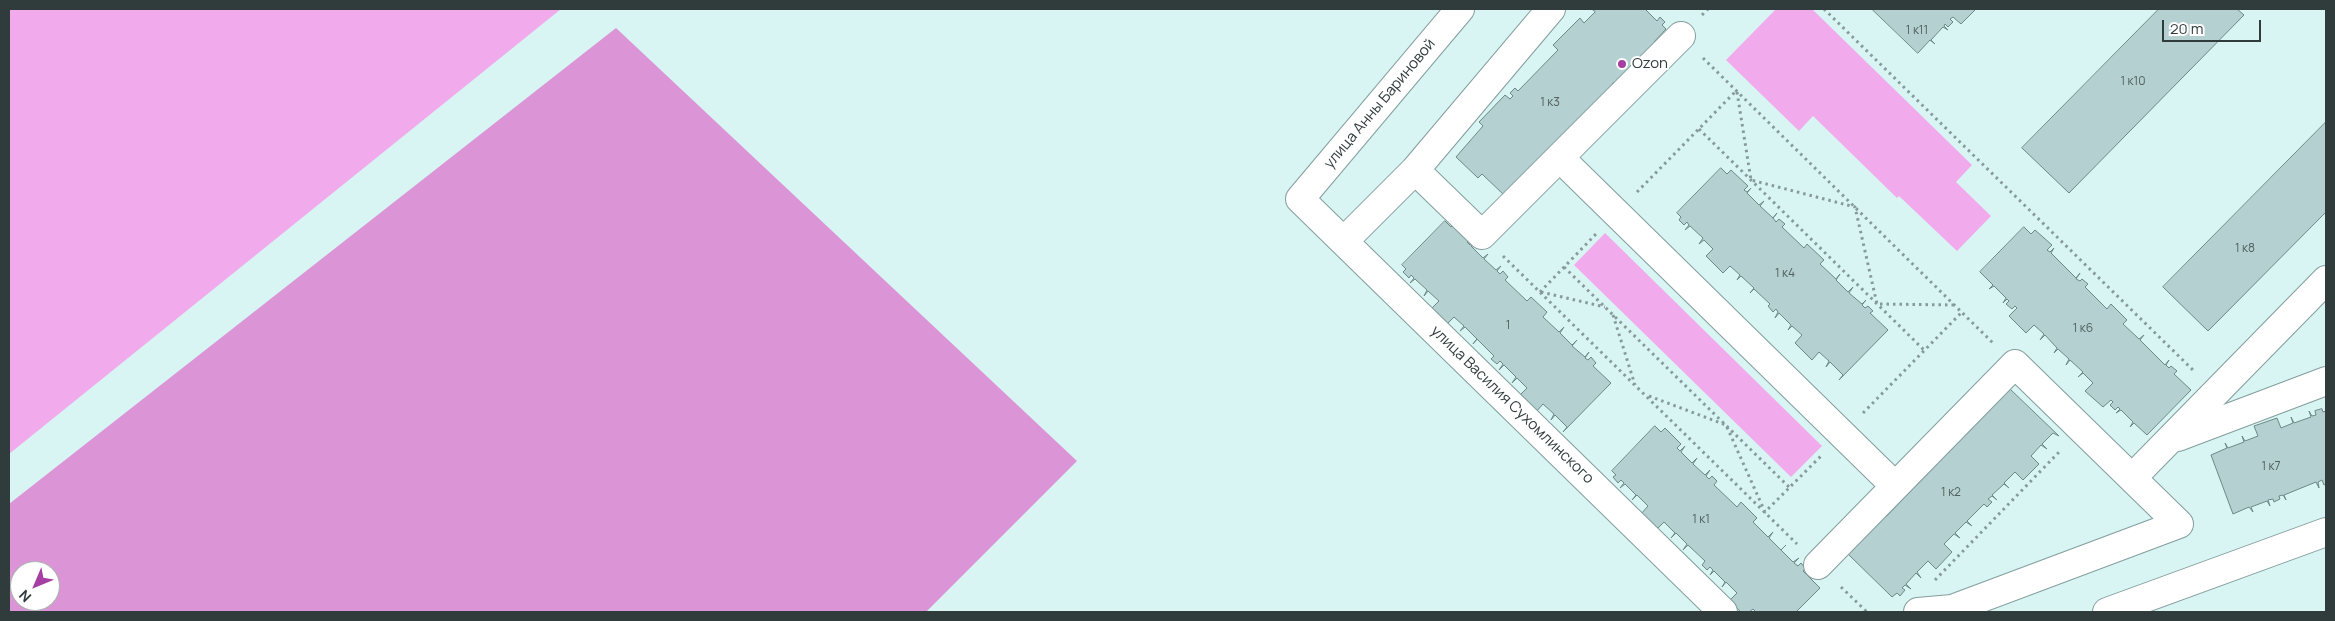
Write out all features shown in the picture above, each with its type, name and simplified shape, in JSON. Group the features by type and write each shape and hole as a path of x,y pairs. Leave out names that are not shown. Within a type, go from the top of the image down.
{"street":[{"name":"улица Анны Бариновой","path":"1300,199 1460,9"},
{"path":"1344,240 1415,170 1551,9"},
{"path":"1415,170 1482,235 1681,36"},
{"path":"1560,158 1895,486"},
{"name":"улица Василия Сухомлинского","path":"1300,199 1723,612"},
{"path":"2132,478 2326,280"},
{"path":"1818,565 2015,364 2179,524 1953,610 1918,612"},
{"path":"2169,440 2326,381"},
{"path":"2107,612 2326,532"}],"path":[{"path":"1824,9 2216,392"},
{"path":"1681,36 2015,364"},
{"path":"1737,91 1751,180"},
{"path":"1699,130 1924,350"},
{"path":"1751,180 1855,207"},
{"path":"1855,207 1877,304"},
{"path":"1482,235 1867,612"},
{"path":"1564,267 1790,488"},
{"path":"1540,292 1606,307"},
{"path":"1877,304 1956,306"},
{"path":"1613,314 1635,386"},
{"path":"1646,395 1726,425 1765,512"},
{"path":"1930,584 2082,429"}],"shaded area":[{"path":"9,9 561,9 9,454"},
{"path":"1776,9 1812,9 1972,165 1956,182 1991,216 1957,251 1899,196 1897,198 1813,116 1799,131 1726,60"},
{"path":"616,28 1077,461 926,612 9,612 9,504"},
{"path":"1605,233 1822,446 1791,477 1574,265"}],"building":[{"path":"1592,9 1645,9 1657,21 1660,17 1665,22 1662,25 1666,29 1654,42 1659,46 1645,61 1639,57 1644,63 1638,70 1632,64 1630,66 1638,73 1622,90 1614,82 1612,84 1618,90 1612,97 1606,91 1604,93 1609,97 1595,112 1590,107 1587,110 1590,113 1585,118 1582,115 1580,118 1584,123 1504,195 1482,174 1478,178 1456,157 1483,126 1479,122 1505,95 1510,99 1513,96 1510,93 1515,88 1518,91 1558,50 1553,45 1580,18 1584,23 1595,12"},
{"path":"1872,9 1976,9 1961,24 1953,17 1950,19 1953,22 1948,27 1945,24 1944,26 1948,30 1943,27 1931,40 1935,44 1930,40 1918,53"},
{"path":"2159,9 2237,9 2244,15 2069,193 2022,148"},
{"path":"2326,122 2326,212 2208,331 2163,287"},
{"path":"1721,168 1727,174 1731,170 1748,186 1744,190 1747,192 1751,188 1747,193 1759,205 1764,201 1760,206 1776,222 1779,219 1785,224 1782,227 1804,248 1807,244 1824,260 1820,264 1836,279 1840,274 1836,280 1848,292 1853,287 1849,293 1862,304 1866,300 1862,305 1865,308 1868,306 1873,311 1870,313 1888,330 1839,380 1843,375 1830,362 1826,367 1829,361 1819,352 1812,360 1795,343 1802,335 1792,326 1788,330 1791,325 1779,313 1775,318 1778,312 1776,309 1773,312 1768,306 1770,304 1754,289 1750,293 1754,288 1741,276 1737,280 1740,275 1730,266 1723,273 1706,256 1713,249 1704,240 1699,244 1703,238 1690,226 1685,230 1689,225 1687,222 1684,225 1679,220 1681,217 1677,213"},
{"path":"1445,221 1451,227 1455,223 1471,238 1467,242 1470,245 1475,241 1471,246 1483,258 1488,254 1484,259 1496,270 1501,266 1497,271 1500,274 1503,271 1508,277 1505,280 1527,301 1531,297 1547,312 1543,317 1559,332 1564,327 1560,333 1572,345 1577,340 1572,346 1585,357 1589,352 1585,358 1588,360 1591,357 1596,363 1593,366 1611,383 1563,432 1567,427 1555,415 1551,420 1554,414 1543,404 1536,412 1519,396 1527,388 1517,378 1512,383 1516,377 1504,365 1499,370 1503,364 1500,361 1497,364 1491,359 1494,356 1465,327 1460,331 1464,326 1454,317 1446,325 1431,309 1439,301 1428,291 1424,296 1427,290 1415,279 1410,283 1414,278 1411,275 1409,278 1403,272 1406,269 1402,265"},
{"path":"2024,227 2031,234 2035,230 2052,245 2047,250 2050,252 2054,248 2051,253 2076,278 2080,273 2076,279 2080,281 2082,279 2088,284 2085,287 2107,309 2111,304 2127,320 2123,324 2139,339 2144,335 2140,340 2165,365 2169,360 2166,365 2169,368 2171,366 2177,371 2174,374 2191,390 2147,435 2134,423 2130,427 2133,422 2121,410 2116,413 2120,409 2118,407 2115,410 2110,405 2113,402 2111,400 2103,407 2085,391 2093,383 2083,373 2078,377 2083,372 2070,360 2066,365 2069,359 2058,349 2054,353 2057,348 2045,335 2040,340 2044,334 2034,325 2026,333 2009,316 2017,308 2015,306 2012,309 2006,304 2009,301 2007,299 2003,303 2006,298 1994,286 1989,289 1993,285 1980,272"},
{"path":"2010,389 2059,436 2053,433 2042,444 2047,449 2041,445 2031,456 2039,464 2023,480 2015,472 2004,483 2009,488 2004,484 1992,495 1997,500 1992,496 1988,499 1992,502 1987,507 1984,504 1967,521 1972,526 1966,522 1955,533 1960,538 1954,534 1944,544 1952,552 1936,569 1928,561 1917,572 1921,578 1916,573 1906,584 1911,589 1905,585 1902,588 1905,590 1900,596 1897,593 1892,597 1848,554 1885,516 1880,511 1886,516"},
{"path":"2322,409 2323,412 2326,411 2326,484 2324,485 2322,480 2318,482 2319,488 2316,482 2284,495 2286,500 2283,495 2279,496 2280,499 2274,502 2273,499 2268,500 2270,506 2267,501 2251,507 2253,512 2249,507 2233,514 2211,455 2227,448 2225,443 2228,448 2244,442 2242,436 2245,441 2258,436 2254,426 2277,418 2281,428 2293,423 2291,417 2294,423 2311,417 2309,411 2312,416 2316,415 2315,411"},
{"path":"1655,426 1661,432 1665,428 1681,444 1677,448 1680,451 1685,446 1681,452 1692,463 1697,458 1693,464 1705,475 1710,470 1706,476 1709,479 1712,476 1717,481 1714,485 1737,507 1741,502 1757,518 1753,522 1768,537 1773,532 1769,538 1793,562 1799,558 1794,563 1798,566 1801,563 1806,569 1803,571 1820,588 1796,612 1756,612 1753,609 1749,612 1741,612 1729,601 1737,593 1726,582 1722,587 1725,582 1714,571 1710,575 1713,570 1710,567 1707,570 1702,565 1705,561 1688,545 1683,550 1687,544 1676,533 1671,538 1675,533 1664,522 1656,530 1641,514 1648,506 1637,495 1632,500 1636,495 1625,484 1620,488 1624,483 1621,480 1618,483 1613,477 1616,475 1612,471"}],"place":[{"name":"Ozon","path":"1622,64"}]}
